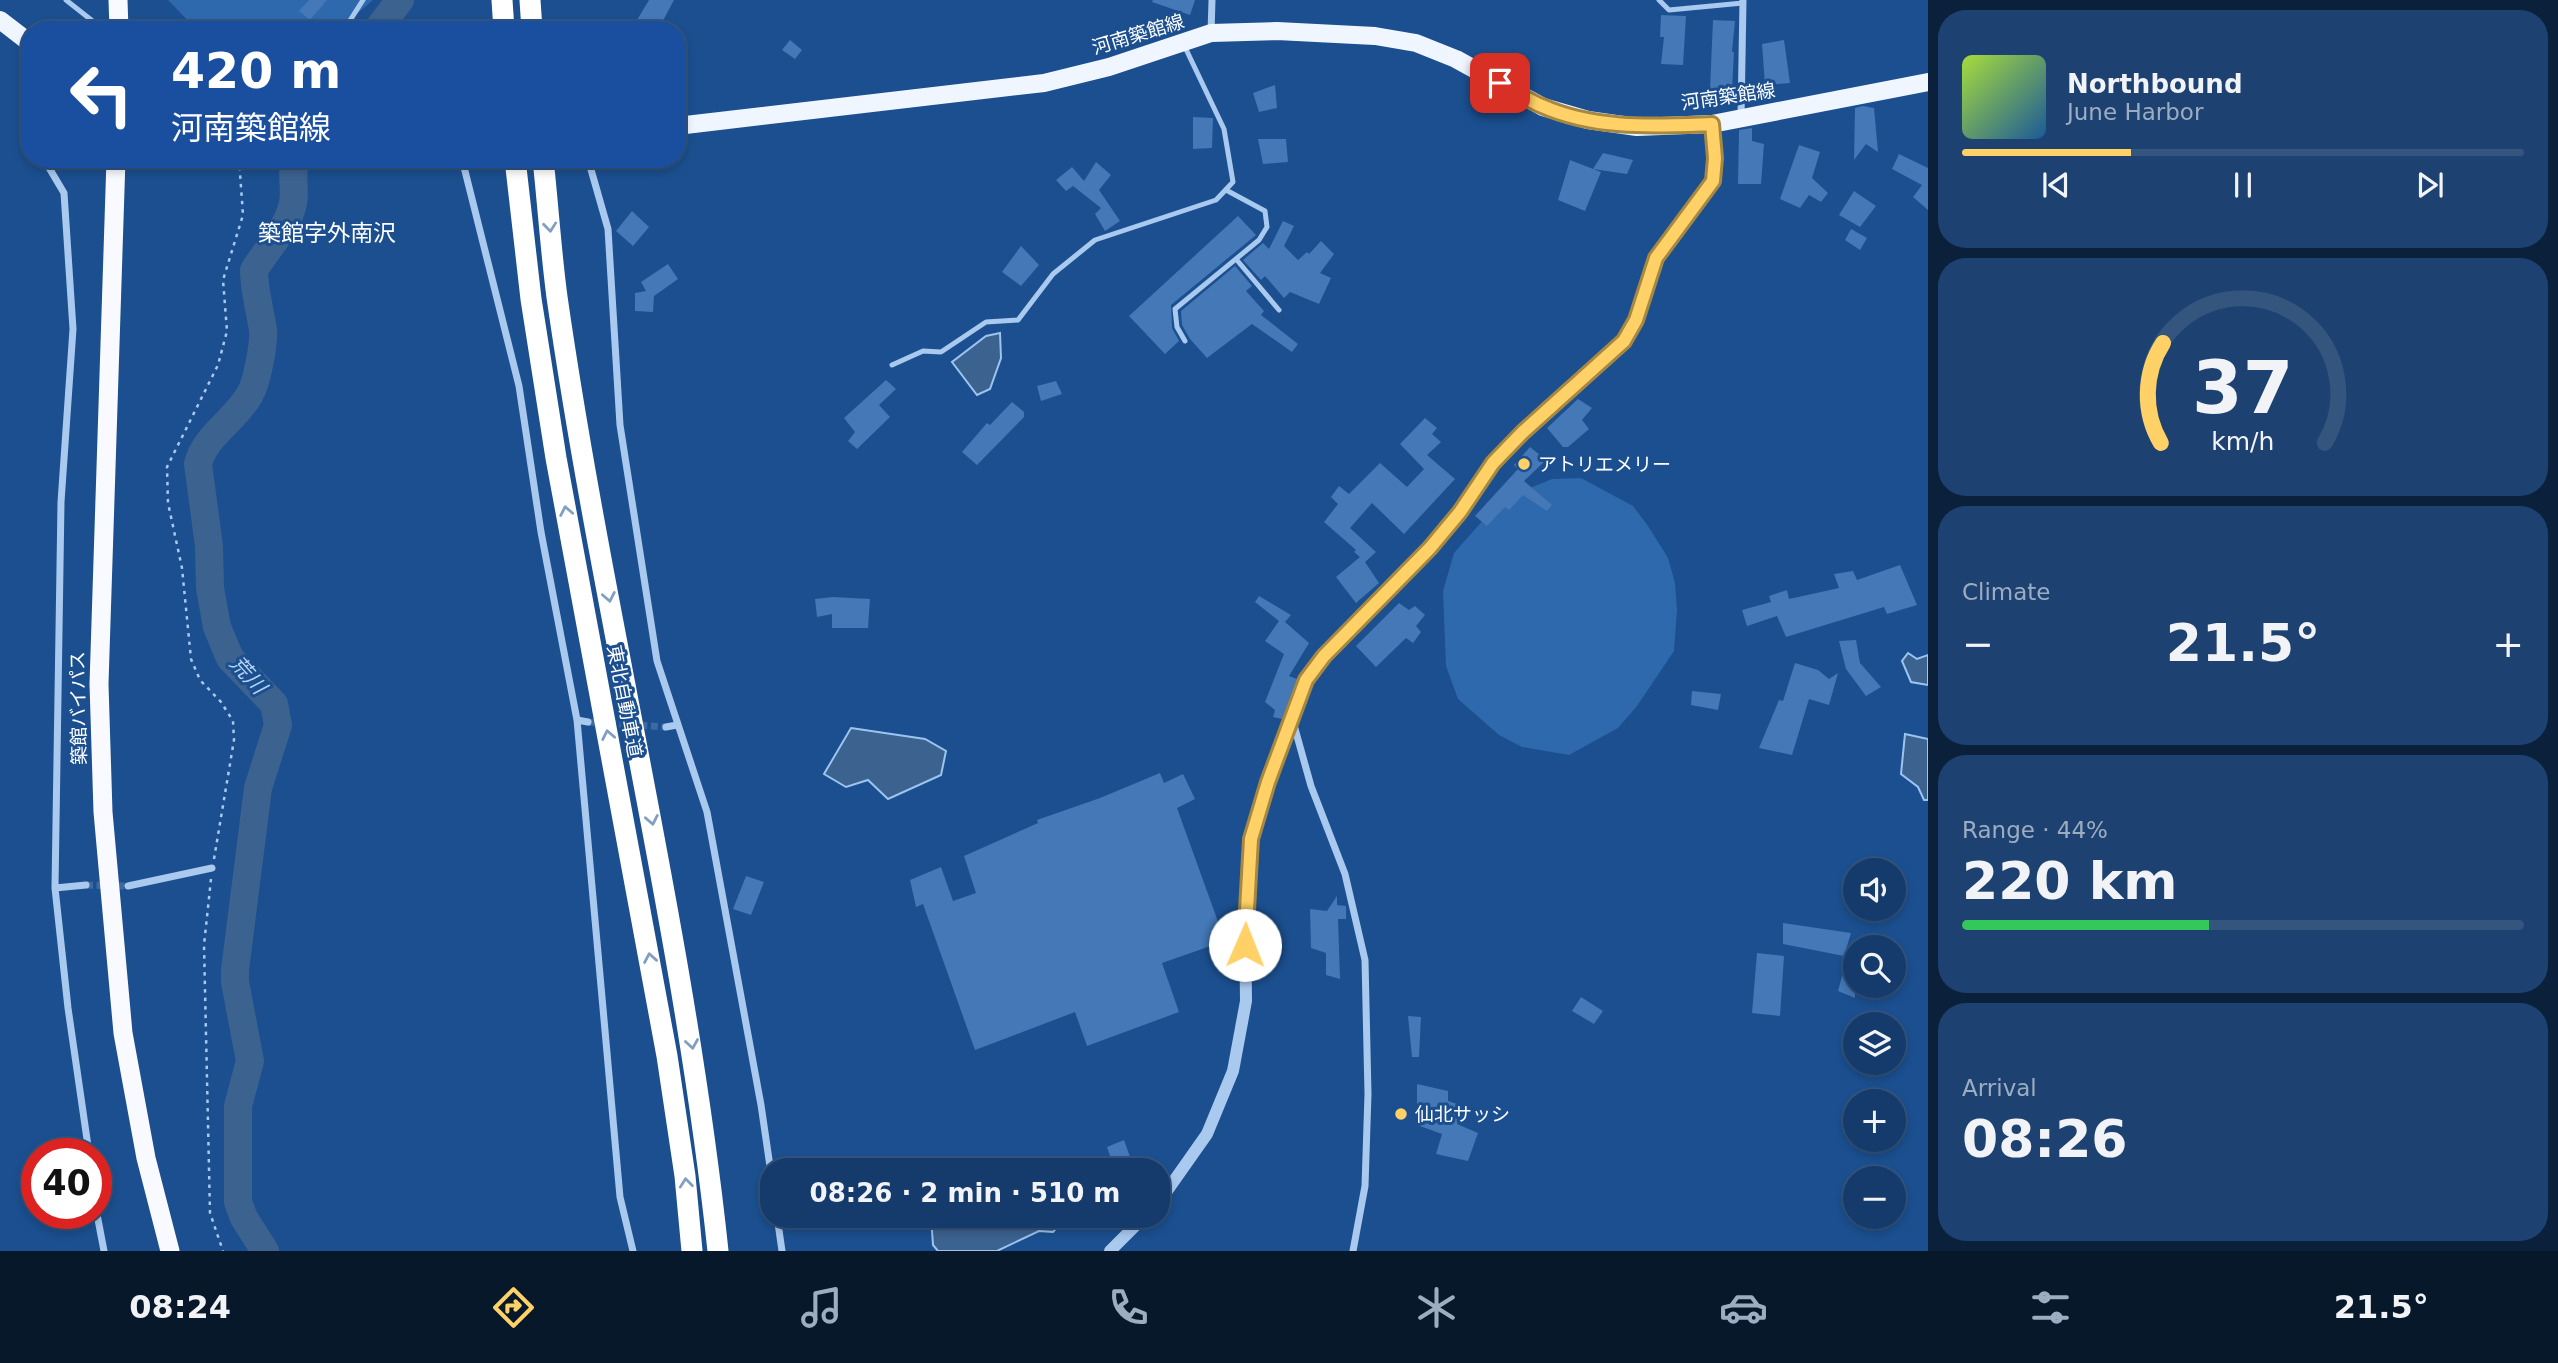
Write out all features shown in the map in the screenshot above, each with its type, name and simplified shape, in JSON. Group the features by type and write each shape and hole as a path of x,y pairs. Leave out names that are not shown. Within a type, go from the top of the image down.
{"highway":[{"path":"115,21 118,0"},
{"path":"502,0 503,21"},
{"path":"530,0 531,21"},
{"name":"築館バイパス","path":"116,168 99,684 103,812 123,1033 146,1158 170,1251"},
{"name":"東北自動車道","path":"516,168 531,299 556,458 667,1056 685,1176 692,1251"},
{"name":"東北自動車道","path":"544,168 557,295 582,452 693,1051 718,1251"}],"main road":[{"path":"0,20 21,36"},
{"name":"河南築館線","path":"686,125 1044,83 1109,67 1211,33 1277,31 1375,36 1416,43 1457,59 1543,107 1588,120 1637,127 1712,124 1928,82"}],"street":[{"path":"1211,33 1212,0"},
{"path":"1741,117 1743,2"},
{"path":"1170,1186 1207,1133 1233,1071 1246,1001 1245,918 1251,839 1268,782 1306,680 1324,656 1430,548 1460,512 1493,463 1523,432 1624,341 1636,320 1656,258 1713,181 1715,158 1712,124"},
{"path":"49,168 64,193 73,329 61,502 55,888 68,1008 87,1138"},
{"path":"464,168 519,386 541,531 577,720 620,1197 633,1251"},
{"path":"591,168 608,229 620,425 657,661 707,812 769,1158"},
{"path":"1292,716 1311,786 1345,874 1365,960 1367,1120 1364,1186 1353,1251"},
{"path":"577,720 588,722"},
{"path":"666,727 677,725"},
{"path":"128,886 212,868"},
{"path":"55,888 86,885"},
{"path":"779,1228 782,1251"},
{"path":"1110,1251 1133,1228"},
{"path":"100,1229 104,1251"}],"lane":[{"path":"66,0 101,21"},
{"path":"350,21 363,0"},
{"path":"1659,0 1669,10 1743,2"},
{"path":"892,365 923,351 941,352 986,323 1018,320 1054,274 1095,240 1216,200 1226,190 1233,182 1224,129 1183,42"},
{"path":"1185,341 1177,327 1175,309 1259,240 1267,227 1265,211 1226,190"},
{"path":"1237,259 1279,310"}],"path":[{"path":"223,1251 210,1213 204,945 212,868 234,740 233,721 221,702 200,680 191,659 182,568 169,503 167,467 218,365 227,331 223,280 243,215 240,168"}],"shaded area":[{"path":"168,0 373,0 348,21 188,21"},
{"path":"1000,333 1001,358 990,389 977,395 952,362 986,336"},
{"path":"1581,478 1633,506 1648,526 1668,558 1675,583 1677,610 1674,651 1637,706 1618,728 1569,755 1522,747 1499,735 1458,699 1446,666 1443,591 1454,553 1501,500 1552,479"},
{"path":"1908,653 1917,659 1928,655 1928,685 1911,682 1902,661"},
{"path":"851,728 925,739 946,751 941,775 888,799 868,780 846,787 824,774"},
{"path":"1905,734 1928,739 1928,800 1924,800 1918,787 1901,774"},
{"path":"932,1228 1057,1228 1053,1232 1039,1231 997,1251 938,1251 933,1245"}],"building":[{"path":"309,0 327,0 310,20 299,11"},
{"path":"649,0 674,0 663,21 636,21"},
{"path":"1195,0 1190,15 1152,2"},
{"path":"1661,15 1686,16 1683,65 1661,64 1664,37 1660,37"},
{"path":"1713,20 1735,21 1732,90 1710,90"},
{"path":"790,40 802,50 795,59 782,50"},
{"path":"1784,40 1790,83 1765,85 1762,44"},
{"path":"1275,85 1277,108 1259,112 1253,93"},
{"path":"1855,108 1874,108 1878,152 1866,144 1854,160"},
{"path":"1193,117 1213,118 1212,148 1193,149"},
{"path":"1752,128 1752,141 1764,144 1761,184 1738,184 1739,130"},
{"path":"1258,139 1286,139 1288,162 1263,164"},
{"path":"1799,145 1820,152 1812,178 1828,193 1821,202 1809,195 1800,208 1780,199"},
{"path":"1603,153 1633,160 1627,174 1593,169"},
{"path":"1899,154 1928,168 1928,210 1913,197 1922,185 1892,169"},
{"path":"1570,160 1601,172 1585,211 1558,200"},
{"path":"1096,162 1111,175 1099,190 1120,221 1105,231 1095,214 1101,208 1073,186 1066,191 1056,180 1072,167 1084,181"},
{"path":"1854,191 1876,206 1860,227 1839,215"},
{"path":"632,211 649,227 633,246 616,231"},
{"path":"1238,216 1256,235 1171,305 1172,328 1179,341 1165,354 1129,316"},
{"path":"1283,221 1294,226 1284,246 1298,260 1307,252 1309,254 1321,241 1334,254 1320,273 1331,278 1319,304 1290,292 1284,298 1265,276 1261,280 1243,260 1263,243 1269,249"},
{"path":"1851,229 1867,238 1860,250 1845,240"},
{"path":"1021,246 1039,265 1021,286 1002,272"},
{"path":"668,264 678,279 654,296 653,312 635,311 635,293 646,291 641,282"},
{"path":"1235,266 1252,286 1246,291 1264,311 1261,315 1298,344 1292,352 1252,324 1207,358 1190,339 1182,325 1181,311"},
{"path":"886,380 896,389 879,405 890,417 857,449 848,441 855,432 844,418"},
{"path":"1056,381 1062,394 1041,401 1037,386"},
{"path":"1578,399 1592,408 1582,420 1589,429 1568,447 1563,447 1547,428"},
{"path":"1012,402 1024,412 1024,417 977,465 962,452 987,423 990,425"},
{"path":"1425,418 1437,428 1432,434 1441,442 1427,455 1455,479 1404,534 1372,503 1350,528 1376,552 1365,562 1379,583 1356,603 1336,577 1360,557 1354,552 1356,550 1324,522 1338,504 1331,497 1339,486 1349,494 1380,463 1407,487 1424,469 1400,444"},
{"path":"1530,447 1546,460 1524,481 1552,505 1547,511 1523,495 1509,510 1505,507 1487,526 1475,516 1518,469 1514,465"},
{"path":"1900,565 1917,605 1887,614 1884,607 1786,637 1777,616 1747,626 1742,610 1771,602 1769,596 1787,590 1789,599 1839,588 1834,574 1853,571 1857,580"},
{"path":"1259,596 1291,615 1285,622 1309,643 1289,676 1297,679 1282,719 1273,717 1275,710 1265,702 1284,654 1265,641 1279,621 1255,602"},
{"path":"815,599 870,599 868,628 832,628 832,614 817,617"},
{"path":"1399,603 1409,610 1415,606 1425,615 1416,626 1421,632 1413,643 1406,638 1376,667 1356,646"},
{"path":"1856,640 1860,663 1881,687 1866,696 1846,669 1839,641"},
{"path":"1795,663 1818,670 1829,679 1838,673 1829,705 1809,699 1792,755 1759,748 1779,700 1783,701"},
{"path":"1692,691 1721,694 1718,710 1691,705"},
{"path":"1160,773 1164,783 1183,774 1195,799 1177,808 1225,941 1162,963 1179,1012 1087,1046 1075,1012 975,1050 923,904 916,907 910,880 941,867 953,901 976,893 964,856 1038,823 1037,820"},
{"path":"746,876 764,882 751,915 733,909"},
{"path":"1337,896 1337,905 1346,906 1346,919 1338,919 1340,979 1326,975 1326,953 1311,948 1310,909 1327,911"},
{"path":"1783,923 1851,933 1843,935 1843,956 1783,944"},
{"path":"1757,953 1784,956 1780,1016 1752,1013"},
{"path":"1843,973 1843,993 1838,991"},
{"path":"1581,997 1603,1011 1594,1024 1572,1011"},
{"path":"1408,1016 1421,1017 1419,1057 1412,1057"},
{"path":"1417,1084 1448,1091 1448,1101 1460,1105 1457,1124 1478,1133 1468,1161 1436,1154 1442,1134 1417,1125"},
{"path":"1124,1140 1130,1158 1111,1158 1107,1147"}],"waterway":[{"name":"荒川","path":"384,21 400,0"},
{"name":"荒川","path":"265,1251 244,1218 238,1202 238,1106 250,1061 235,970 258,788 278,725 274,704 230,658 217,627 210,588 209,546 198,464 207,444 244,403 255,381 263,330 254,270 282,230 290,212 294,197 294,168"}],"tunnel":[{"path":"588,722 666,727"},
{"path":"86,885 128,886"}],"place":[{"name":"アトリエメリー","path":"1524,464"},
{"name":"仙北サッシ","path":"1401,1114"}],"district":[{"name":"築館字外南沢","path":"327,233"}],"route":[{"path":"1245,945 1251,839 1268,782 1306,680 1324,656 1430,548 1460,512 1493,463 1523,432 1624,341 1636,320 1656,258 1713,181 1715,158 1712,124 1637,127 1588,120 1543,107 1500,83"}]}
